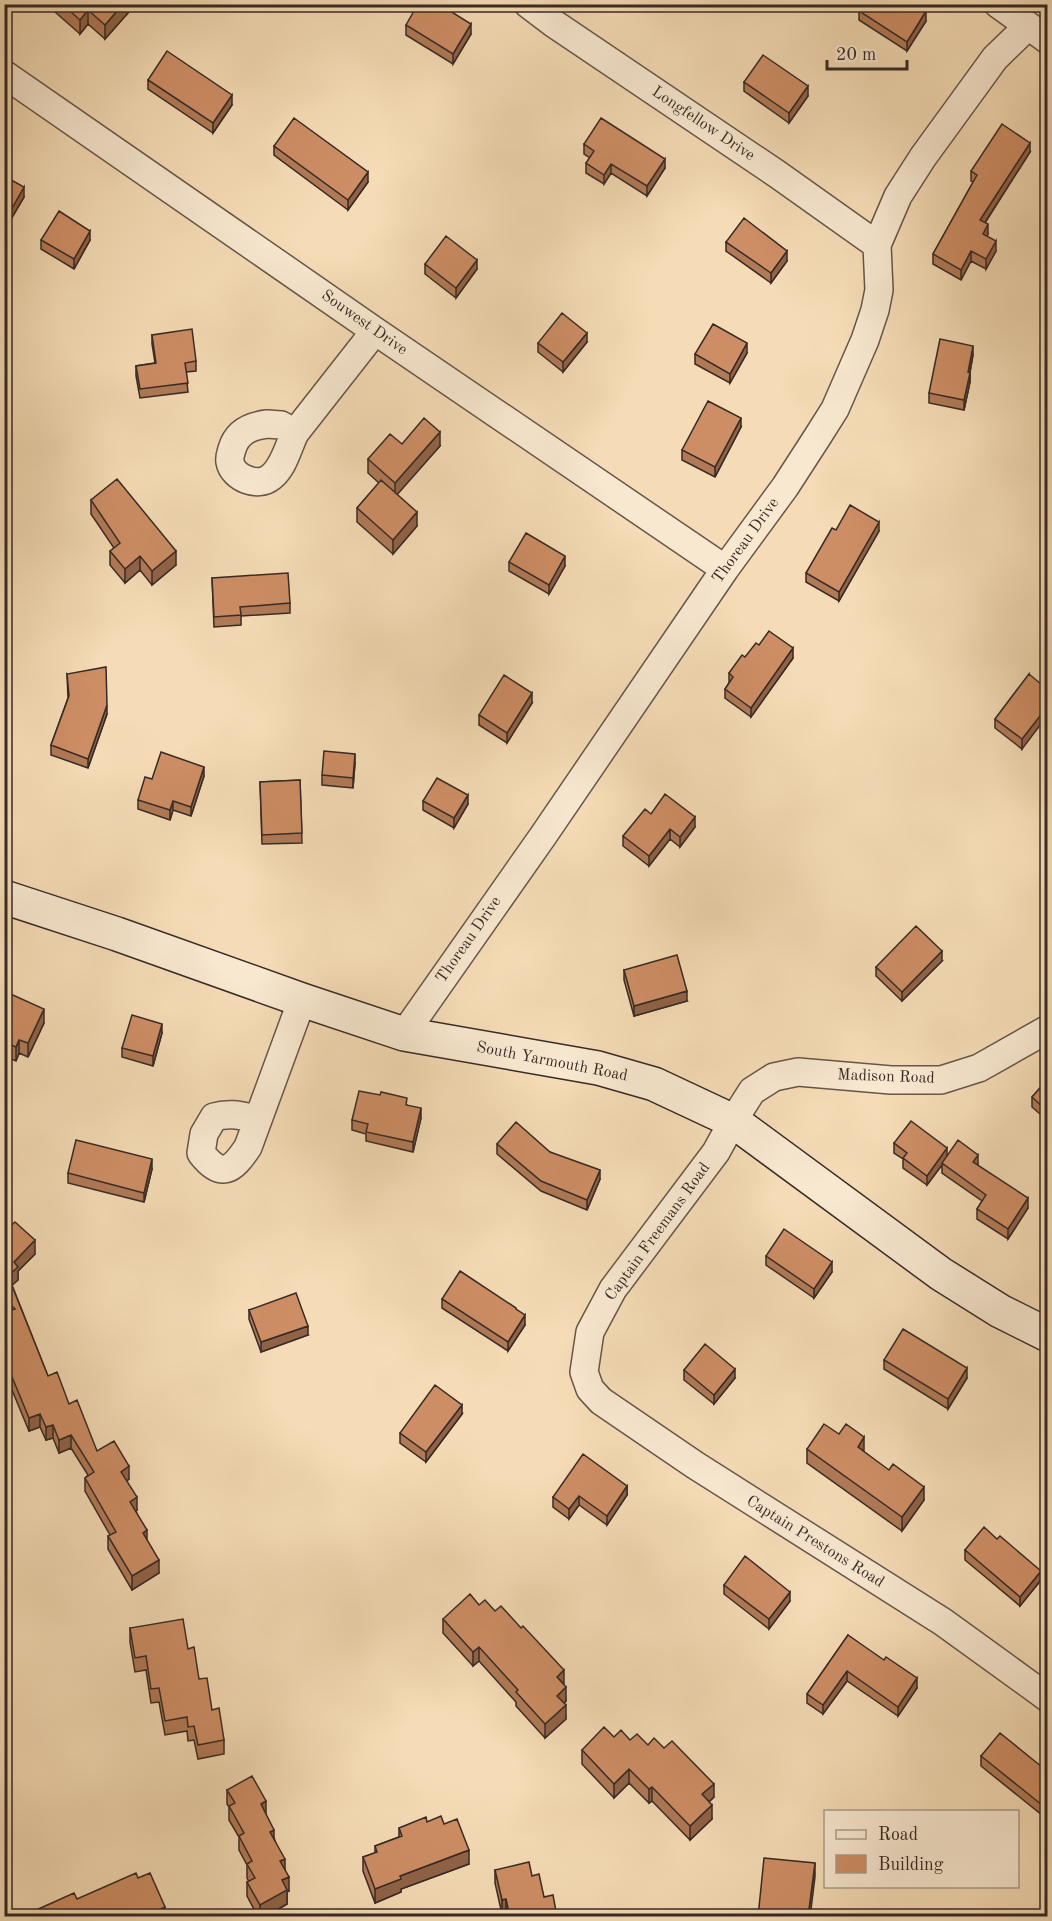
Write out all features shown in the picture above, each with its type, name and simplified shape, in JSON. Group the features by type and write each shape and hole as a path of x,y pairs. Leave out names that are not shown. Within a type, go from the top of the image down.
{"main road":[{"name":"South Yarmouth Road","path":"4,897 404,1034 598,1068 654,1084 733,1121 941,1274 1000,1311 1047,1335"}],"street":[{"name":"Longfellow Drive","path":"528,4 777,174 877,246"},
{"path":"998,4 1038,33"},
{"name":"Thoreau Drive","path":"404,1034 543,836 725,569 785,487 834,409 865,340 875,310 879,290 877,246 898,196 994,58 1038,33"},
{"name":"Souwest Drive","path":"4,74 375,331 725,569"},
{"path":"295,433 375,331"},
{"path":"257,1119 302,1000"},
{"name":"Madison Road","path":"733,1121 752,1091 774,1077 798,1072 891,1080 941,1080 980,1068 1047,1029"},
{"name":"Captain Freemans Road","path":"588,1381 584,1372 591,1332 613,1289 716,1152 733,1121"},
{"name":"Captain Prestons Road","path":"588,1381 591,1389 601,1401 704,1471 943,1622 1047,1698"}],"building":[{"path":"62,4 123,4 105,25 88,10 80,20"},
{"path":"418,4 439,4 471,24 453,54 406,25"},
{"path":"863,4 915,4 926,11 907,42 859,11"},
{"path":"167,51 232,95 213,123 148,80"},
{"path":"763,55 808,86 789,113 744,82"},
{"path":"294,118 368,172 348,200 274,146"},
{"path":"601,118 665,159 647,186 611,164 604,175 586,163 594,151 584,144"},
{"path":"1002,124 1030,143 980,220 988,224 983,234 996,241 986,259 971,251 961,270 933,254 977,175 971,171"},
{"path":"4,176 24,187 7,217 4,215"},
{"path":"59,211 90,231 74,259 41,240"},
{"path":"744,218 787,251 771,273 726,242"},
{"path":"446,236 477,260 456,288 425,264"},
{"path":"562,313 587,333 563,362 538,343"},
{"path":"713,324 747,343 730,374 695,354"},
{"path":"192,329 196,361 185,363 188,383 140,389 136,366 156,363 152,335"},
{"path":"940,339 973,346 964,400 929,393"},
{"path":"708,401 741,418 715,467 682,450"},
{"path":"424,418 440,432 395,483 368,459 390,434 402,444"},
{"path":"117,479 176,551 152,571 140,556 125,569 110,551 120,543 91,500"},
{"path":"381,480 417,512 393,540 357,508"},
{"path":"850,505 879,522 839,592 806,573 832,528 836,530"},
{"path":"526,533 565,556 549,585 509,562"},
{"path":"288,573 290,603 240,607 241,615 214,617 212,578"},
{"path":"769,631 793,648 751,708 725,689 733,677 729,673 742,655 745,657 756,643 759,645"},
{"path":"106,667 107,705 88,759 51,745 69,696 67,674"},
{"path":"1029,674 1047,689 1047,707 1022,739 995,719"},
{"path":"504,675 532,693 507,733 479,715"},
{"path":"324,751 355,754 353,778 322,775"},
{"path":"161,752 204,767 191,807 173,801 170,810 138,800 145,777 152,779"},
{"path":"437,778 468,795 454,818 423,801"},
{"path":"300,780 302,833 262,835 260,782"},
{"path":"665,794 695,817 680,837 670,829 649,856 623,836 645,809 651,814"},
{"path":"916,926 942,951 902,992 876,967"},
{"path":"677,955 687,991 634,1006 624,970"},
{"path":"4,991 44,1009 28,1043 19,1040 16,1047 4,1042"},
{"path":"132,1015 162,1024 153,1056 122,1048"},
{"path":"1047,1080 1047,1111 1032,1097"},
{"path":"359,1091 380,1095 381,1092 407,1098 406,1105 421,1108 413,1142 366,1132 368,1124 352,1120"},
{"path":"911,1121 947,1148 927,1176 903,1158 907,1153 894,1143"},
{"path":"516,1122 550,1152 600,1170 587,1200 541,1181 497,1144"},
{"path":"76,1140 152,1159 144,1193 68,1173"},
{"path":"958,1140 978,1155 973,1162 1028,1198 1008,1229 977,1209 986,1195 942,1163"},
{"path":"15,1222 35,1240 14,1262 18,1267 8,1276 48,1376 57,1372 69,1404 77,1400 97,1451 114,1441 129,1466 121,1472 137,1497 130,1502 147,1530 143,1533 159,1560 132,1576 108,1536 116,1532 85,1478 94,1472 71,1435 59,1440 53,1425 46,1427 40,1414 29,1418 12,1377 7,1379 4,1372 4,1313 15,1309 4,1298 4,1228 6,1230"},
{"path":"784,1229 832,1262 814,1289 766,1256"},
{"path":"460,1271 525,1315 508,1342 442,1299"},
{"path":"296,1293 308,1326 261,1342 249,1310"},
{"path":"903,1329 967,1368 948,1399 884,1360"},
{"path":"705,1344 735,1369 714,1395 684,1370"},
{"path":"435,1385 462,1405 426,1452 400,1433"},
{"path":"824,1424 839,1434 846,1424 864,1437 858,1447 889,1470 893,1464 924,1487 902,1517 807,1449"},
{"path":"583,1454 627,1486 607,1516 579,1496 569,1509 553,1497"},
{"path":"984,1527 997,1539 1000,1536 1041,1571 1020,1597 965,1550"},
{"path":"745,1556 790,1592 769,1619 724,1585"},
{"path":"470,1594 479,1605 485,1600 495,1611 501,1606 564,1670 557,1677 566,1687 557,1696 566,1705 545,1724 479,1647 473,1652 443,1619"},
{"path":"183,1619 188,1649 194,1647 199,1679 207,1678 212,1710 219,1708 224,1740 198,1745 194,1726 188,1727 187,1717 165,1721 159,1688 151,1689 146,1656 135,1658 130,1628"},
{"path":"848,1635 884,1660 886,1657 917,1678 898,1707 847,1671 823,1705 807,1694"},
{"path":"604,1727 614,1737 621,1730 630,1740 637,1734 648,1745 654,1738 664,1748 672,1741 714,1784 702,1794 712,1805 690,1826 652,1787 649,1789 629,1769 614,1784 582,1750"},
{"path":"1000,1733 1047,1771 1047,1798 1042,1805 981,1756"},
{"path":"252,1776 266,1801 261,1804 274,1830 270,1832 285,1859 280,1861 289,1877 282,1880 287,1890 260,1905 247,1882 255,1878 247,1864 252,1861 239,1836 244,1833 229,1806 235,1803 227,1790"},
{"path":"441,1816 444,1824 457,1819 469,1850 400,1876 401,1879 375,1889 363,1857 377,1852 375,1846 402,1836 399,1828 426,1817 427,1822"},
{"path":"764,1858 815,1863 808,1917 758,1917"},
{"path":"529,1862 532,1876 539,1874 544,1897 553,1895 557,1917 510,1917 506,1899 502,1900 495,1870"},
{"path":"136,1873 138,1878 150,1873 165,1907 144,1917 36,1917 34,1911 74,1893 77,1899"},
{"path":"4,1902 12,1917 4,1917"}]}
